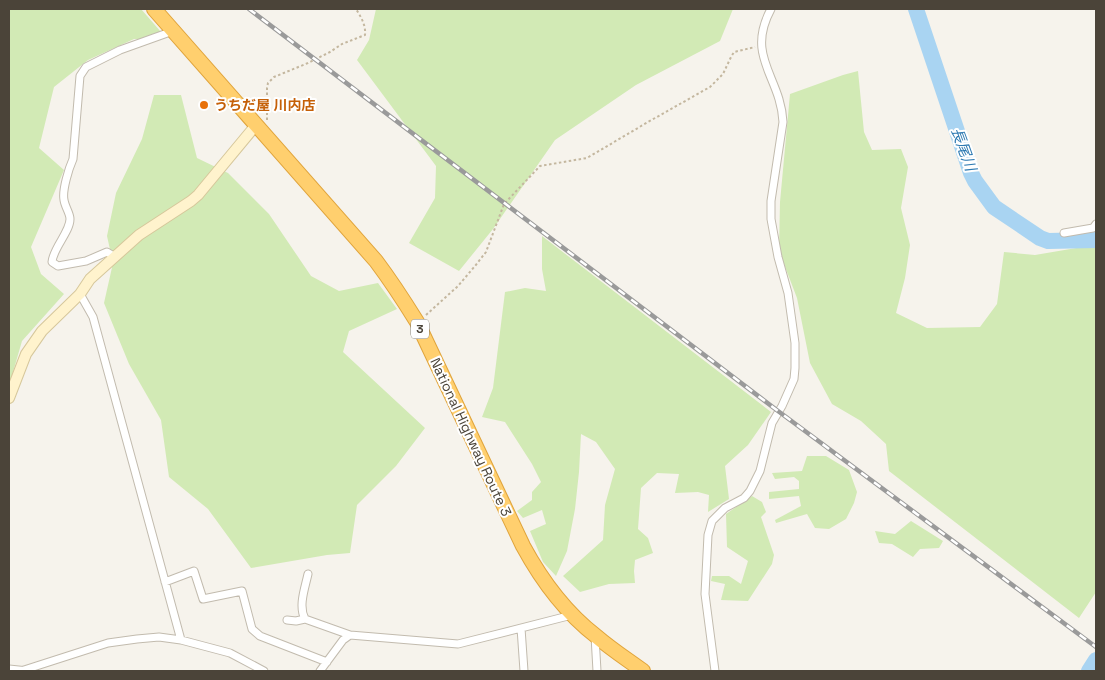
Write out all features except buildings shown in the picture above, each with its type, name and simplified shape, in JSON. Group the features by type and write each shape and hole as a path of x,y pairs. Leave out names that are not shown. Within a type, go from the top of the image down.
{"highway":[{"name":"National Highway Route 3","path":"154,9 376,261 400,293 417,322 523,546 540,576 572,615 595,636 643,671"}],"street":[{"path":"715,671 705,594 708,535 712,520 725,508 744,498 750,491 760,471 772,424 794,379 795,368 788,293 777,252 771,219 771,201 783,122 782,111 764,60 761,45 763,28 771,9"},
{"path":"115,257 107,252 86,261 58,266 52,262 52,256 70,220 63,199 68,170 73,159 80,76 86,67 112,54 173,31"},
{"path":"9,398 26,354 42,331 80,294 90,279 139,235 198,195 260,130"},
{"path":"1064,233 1093,228 1096,224"},
{"path":"80,294 93,317 181,640"},
{"path":"165,582 194,571 203,599 242,591 252,629 260,636 327,662"},
{"path":"305,620 302,613 303,596 308,574"},
{"path":"287,620 305,620 350,635 458,644 572,615"},
{"path":"522,628 524,671"},
{"path":"320,671 343,640 350,635"},
{"path":"595,636 597,671"},
{"path":"9,669 28,671 108,643 137,638 159,637 181,640 230,653 264,671"}],"path":[{"path":"260,130 267,123 267,88 268,83 274,77 308,63 342,44 365,36 363,21 356,9"},
{"path":"417,322 458,286 475,266 486,252 504,204 540,166 587,158 710,87 723,74 734,52 761,45"}],"green space":[{"path":"9,9 141,9 161,32 142,39 134,39 88,60 54,87 39,148 64,170 31,247 41,274 64,294 22,341 9,386"},
{"path":"376,9 733,9 720,41 636,85 555,140 493,229 459,271 409,243 435,198 436,166 357,60 369,40"},
{"path":"858,71 864,132 872,150 901,149 908,167 901,208 910,245 905,278 896,313 927,328 980,327 997,304 1004,252 1035,255 1096,246 1096,592 1079,618 889,471 886,444 861,421 832,404 810,363 797,298 779,251 780,202 790,94"},
{"path":"154,95 181,95 197,158 228,173 269,214 311,276 339,291 378,283 397,309 349,331 343,352 425,428 396,466 357,505 350,553 251,568 208,509 169,477 161,420 129,364 104,303 113,263 107,236 116,193 142,139"},
{"path":"542,236 771,412 748,445 725,466 729,499 708,512 709,495 698,492 675,493 679,474 657,473 641,488 638,529 648,538 653,553 635,560 635,583 609,584 580,592 563,576 603,540 605,505 615,469 596,442 581,434 575,509 567,551 556,576 543,562 530,531 546,524 542,510 523,518 517,511 532,500 532,492 541,482 532,464 505,422 482,417 493,388 505,292 525,288 546,291 542,269"},
{"path":"807,456 826,456 849,470 857,492 846,519 829,529 815,528 807,514 776,523 775,520 801,506 799,496 769,499 769,492 799,489 799,481 794,477 775,479 772,473 802,471"},
{"path":"752,496 762,502 766,512 761,517 774,555 772,564 748,601 721,600 725,584 711,581 712,576 729,576 741,584 748,561 727,547 726,514"},
{"path":"911,521 943,541 939,548 920,549 913,557 892,544 879,543 875,531 895,534"}],"waterway":[{"name":"長尾川","path":"916,9 971,173 994,207 1040,238 1048,241 1096,240"},
{"path":"1089,671 1096,660"}],"railway":[{"path":"249,9 778,411 1096,647"}],"place":[{"name":"うちだ屋 川内店","path":"204,105"}]}
